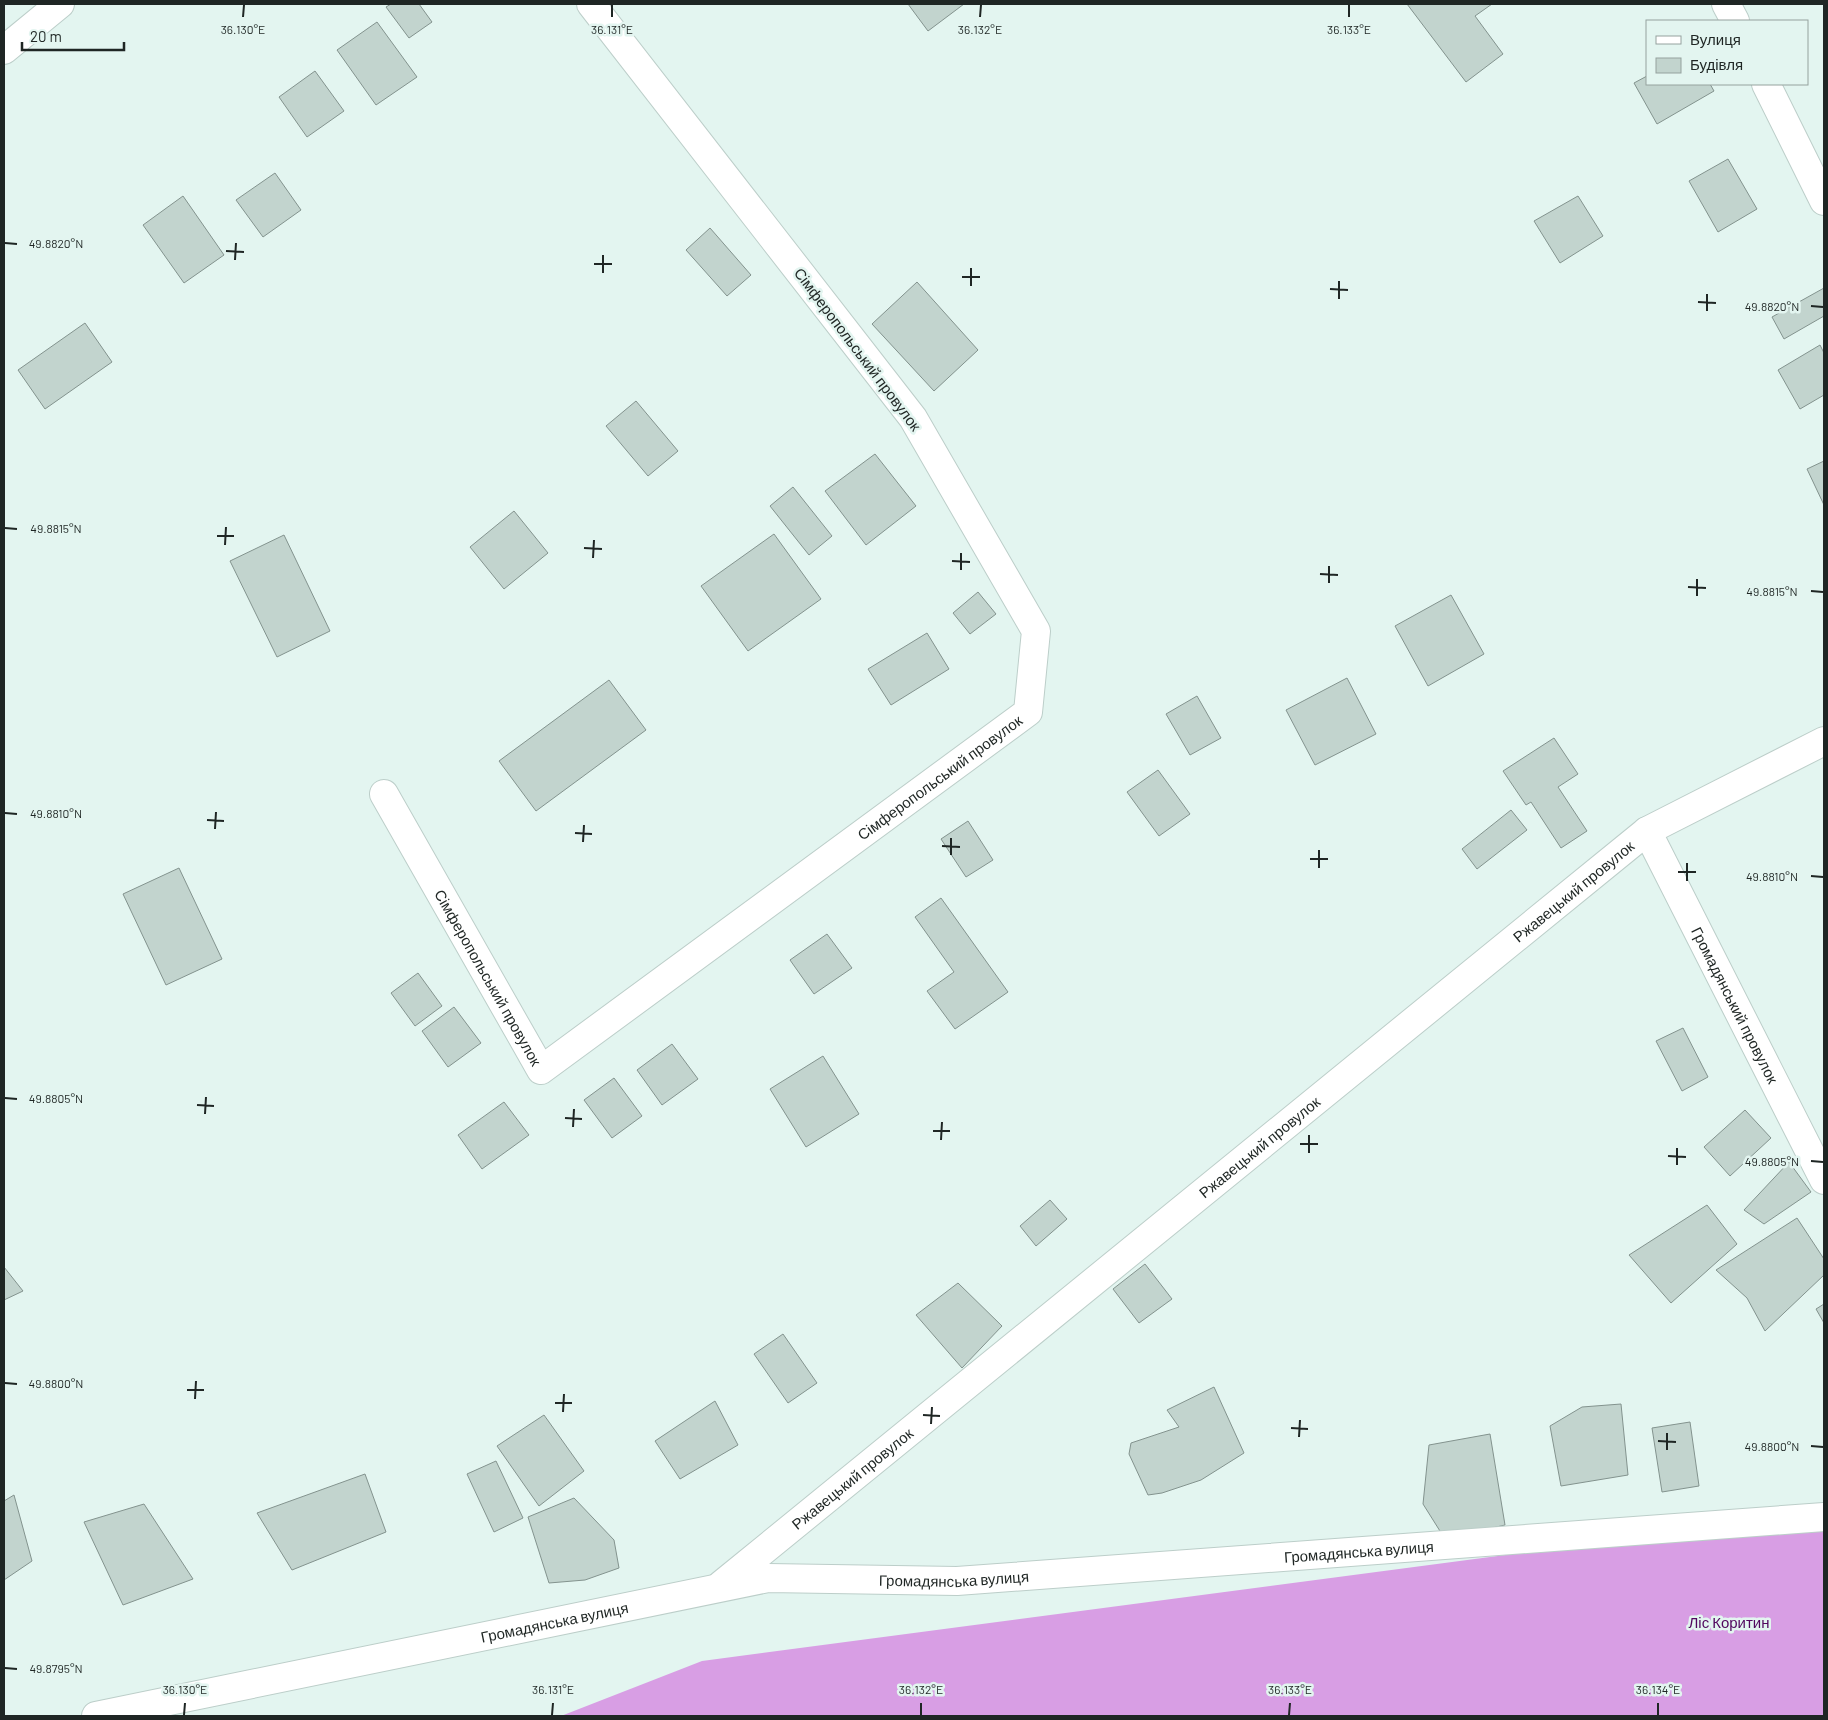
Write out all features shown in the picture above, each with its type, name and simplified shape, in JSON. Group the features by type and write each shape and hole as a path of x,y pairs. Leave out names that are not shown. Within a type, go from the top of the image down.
{"main road":[{"path":"4,50 60,4"},
{"name":"Сімферопольський провулок","path":"384,794 541,1070 1028,712 1036,631 913,418 591,4"},
{"path":"1726,4 1734,20"},
{"path":"1766,85 1824,201"},
{"name":"Ржавецький провулок","path":"716,1589 1646,831 1824,741"},
{"name":"Громадянський провулок","path":"1646,831 1824,1180"},
{"name":"Громадянська вулиця","path":"96,1716 768,1578 957,1581 1824,1517"}],"green space":[{"name":"Ліс Коритин","path":"1824,1513 1824,1716 561,1716 702,1661"}],"building":[{"path":"391,4 419,4 432,22 409,38 386,7"},
{"path":"908,4 964,4 928,31"},
{"path":"1407,4 1492,4 1475,16 1503,54 1466,82"},
{"path":"377,22 417,77 376,105 337,50"},
{"path":"315,71 344,111 307,137 279,97"},
{"path":"1646,77 1646,85 1711,85 1714,91 1657,124 1634,83"},
{"path":"1728,159 1757,209 1718,232 1689,181"},
{"path":"275,173 301,210 263,237 236,200"},
{"path":"183,196 224,255 184,283 143,225"},
{"path":"1578,196 1603,236 1560,263 1534,221"},
{"path":"710,228 751,275 727,296 686,250"},
{"path":"917,282 978,350 934,391 872,324"},
{"path":"1824,288 1824,316 1784,339 1772,317"},
{"path":"85,323 112,362 45,409 18,370"},
{"path":"1820,345 1824,353 1824,395 1800,409 1778,370"},
{"path":"636,401 678,451 648,476 606,426"},
{"path":"875,454 916,506 866,545 825,491"},
{"path":"1824,461 1824,505 1807,469"},
{"path":"793,487 832,536 809,555 770,506"},
{"path":"514,511 548,553 504,589 470,547"},
{"path":"774,534 821,599 748,651 701,586"},
{"path":"284,535 330,631 277,657 230,561"},
{"path":"978,592 996,614 970,634 953,613"},
{"path":"1451,595 1484,654 1428,686 1395,626"},
{"path":"927,633 949,669 891,705 868,669"},
{"path":"1347,678 1376,734 1315,765 1286,710"},
{"path":"609,680 646,730 536,811 499,761"},
{"path":"1197,696 1221,738 1190,755 1166,714"},
{"path":"1554,738 1578,774 1558,787 1587,831 1561,848 1531,802 1526,805 1503,771"},
{"path":"1158,770 1190,814 1159,836 1127,792"},
{"path":"1511,810 1527,830 1477,869 1462,849"},
{"path":"968,821 993,860 966,877 941,839"},
{"path":"179,868 222,959 166,985 123,894"},
{"path":"941,898 1008,992 955,1029 927,991 954,972 915,917"},
{"path":"827,934 852,968 814,994 790,960"},
{"path":"418,973 442,1006 415,1026 391,993"},
{"path":"454,1007 481,1043 448,1067 422,1031"},
{"path":"1683,1028 1708,1077 1682,1091 1656,1041"},
{"path":"672,1044 698,1079 662,1105 637,1070"},
{"path":"823,1056 859,1114 806,1147 770,1089"},
{"path":"614,1078 642,1116 612,1138 584,1100"},
{"path":"504,1102 529,1135 482,1169 458,1135"},
{"path":"1745,1110 1771,1138 1730,1176 1704,1147"},
{"path":"1789,1162 1811,1192 1764,1224 1744,1210"},
{"path":"1050,1200 1067,1219 1036,1246 1020,1226"},
{"path":"1707,1205 1737,1244 1671,1303 1629,1255"},
{"path":"1797,1218 1824,1259 1824,1275 1765,1331 1747,1298 1716,1270"},
{"path":"1145,1264 1172,1299 1139,1323 1113,1289"},
{"path":"4,1267 23,1291 4,1300"},
{"path":"958,1283 1002,1326 962,1368 916,1315"},
{"path":"1824,1304 1824,1323 1816,1309"},
{"path":"783,1334 817,1383 788,1403 754,1354"},
{"path":"1214,1387 1244,1453 1201,1480 1162,1493 1148,1495 1129,1454 1131,1443 1179,1427 1167,1410"},
{"path":"715,1401 738,1445 680,1479 655,1441"},
{"path":"1621,1404 1628,1475 1561,1486 1550,1426 1582,1407"},
{"path":"544,1415 584,1471 539,1506 497,1446"},
{"path":"1690,1422 1699,1486 1662,1492 1652,1428"},
{"path":"1490,1434 1505,1525 1445,1539 1423,1504 1429,1445"},
{"path":"496,1461 523,1518 494,1532 467,1474"},
{"path":"365,1474 386,1532 292,1570 257,1513"},
{"path":"14,1495 32,1561 4,1580 4,1501"},
{"path":"574,1498 614,1540 619,1568 585,1580 549,1583 528,1517"},
{"path":"144,1504 193,1579 123,1605 84,1522"}]}
